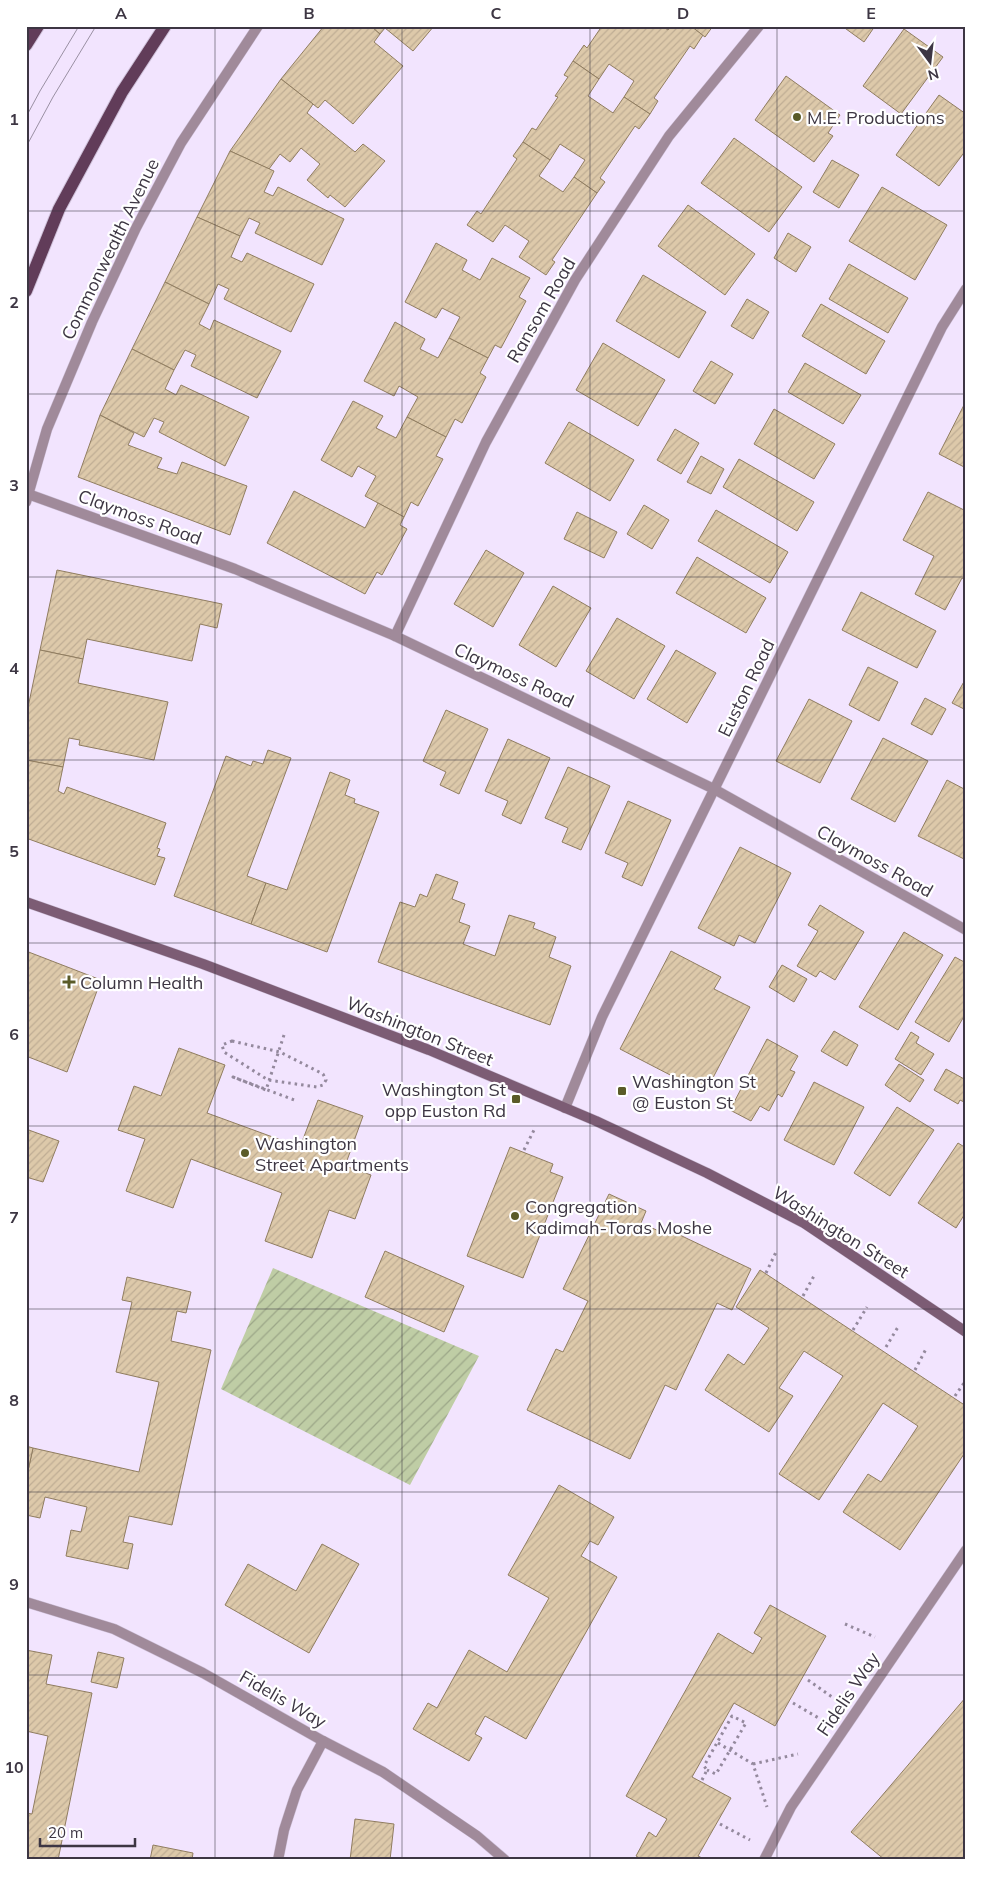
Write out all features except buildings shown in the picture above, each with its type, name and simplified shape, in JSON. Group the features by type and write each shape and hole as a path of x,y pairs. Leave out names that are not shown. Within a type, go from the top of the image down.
{"main road":[{"path":"26,45 38,26"},
{"path":"26,291 59,209 122,92 165,26"},
{"name":"Washington Street","path":"26,902 203,964 429,1050 566,1108 707,1173 804,1223 966,1332"}],"street":[{"name":"Commonwealth Avenue","path":"27,498 47,429 92,322 136,228 181,143 258,26"},
{"name":"Ransom Road","path":"395,636 486,442 575,280 670,136 759,26"},
{"name":"Euston Road","path":"566,1108 602,1017 942,327 966,289"},
{"name":"Claymoss Road","path":"27,498 236,569 395,636 714,789 966,930"},
{"name":"Fidelis Way","path":"765,1860 791,1808 966,1550"},
{"name":"Fidelis Way","path":"26,1602 114,1629 203,1673 323,1741 383,1772 476,1836 505,1860"},
{"path":"278,1860 284,1830 297,1790 323,1741"}],"path":[{"path":"266,1090 284,1035"},
{"path":"232,1041 280,1052 323,1074 326,1080 323,1085 317,1087 268,1080 224,1052 222,1046 232,1041"},
{"path":"232,1077 297,1101"},
{"path":"524,1150 534,1130"},
{"path":"766,1272 776,1252"},
{"path":"803,1296 815,1274"},
{"path":"854,1330 867,1307"},
{"path":"886,1347 898,1327"},
{"path":"915,1370 927,1347"},
{"path":"955,1396 966,1380"},
{"path":"845,1624 875,1637"},
{"path":"808,1680 836,1699"},
{"path":"793,1703 822,1720"},
{"path":"732,1716 746,1724 716,1774 704,1766 718,1744 732,1716"},
{"path":"718,1744 753,1764 768,1807"},
{"path":"753,1764 798,1754"},
{"path":"702,1780 708,1770"},
{"path":"720,1824 752,1842"}],"green space":[{"path":"273,1268 479,1356 410,1485 221,1389"}],"tram line":[{"path":"26,117 79,26"},
{"path":"26,147 53,97 96,26"}],"place":[{"name":"M.E. Productions","path":"797,117"},
{"name":"Column Health","path":"69,982"},
{"name":"Washington St @ Euston St","path":"622,1091"},
{"name":"Washington St opp Euston Rd","path":"516,1099"},
{"name":"Washington Street Apartments","path":"245,1153"},
{"name":"Congregation Kadimah-Toras Moshe","path":"515,1216"}]}
